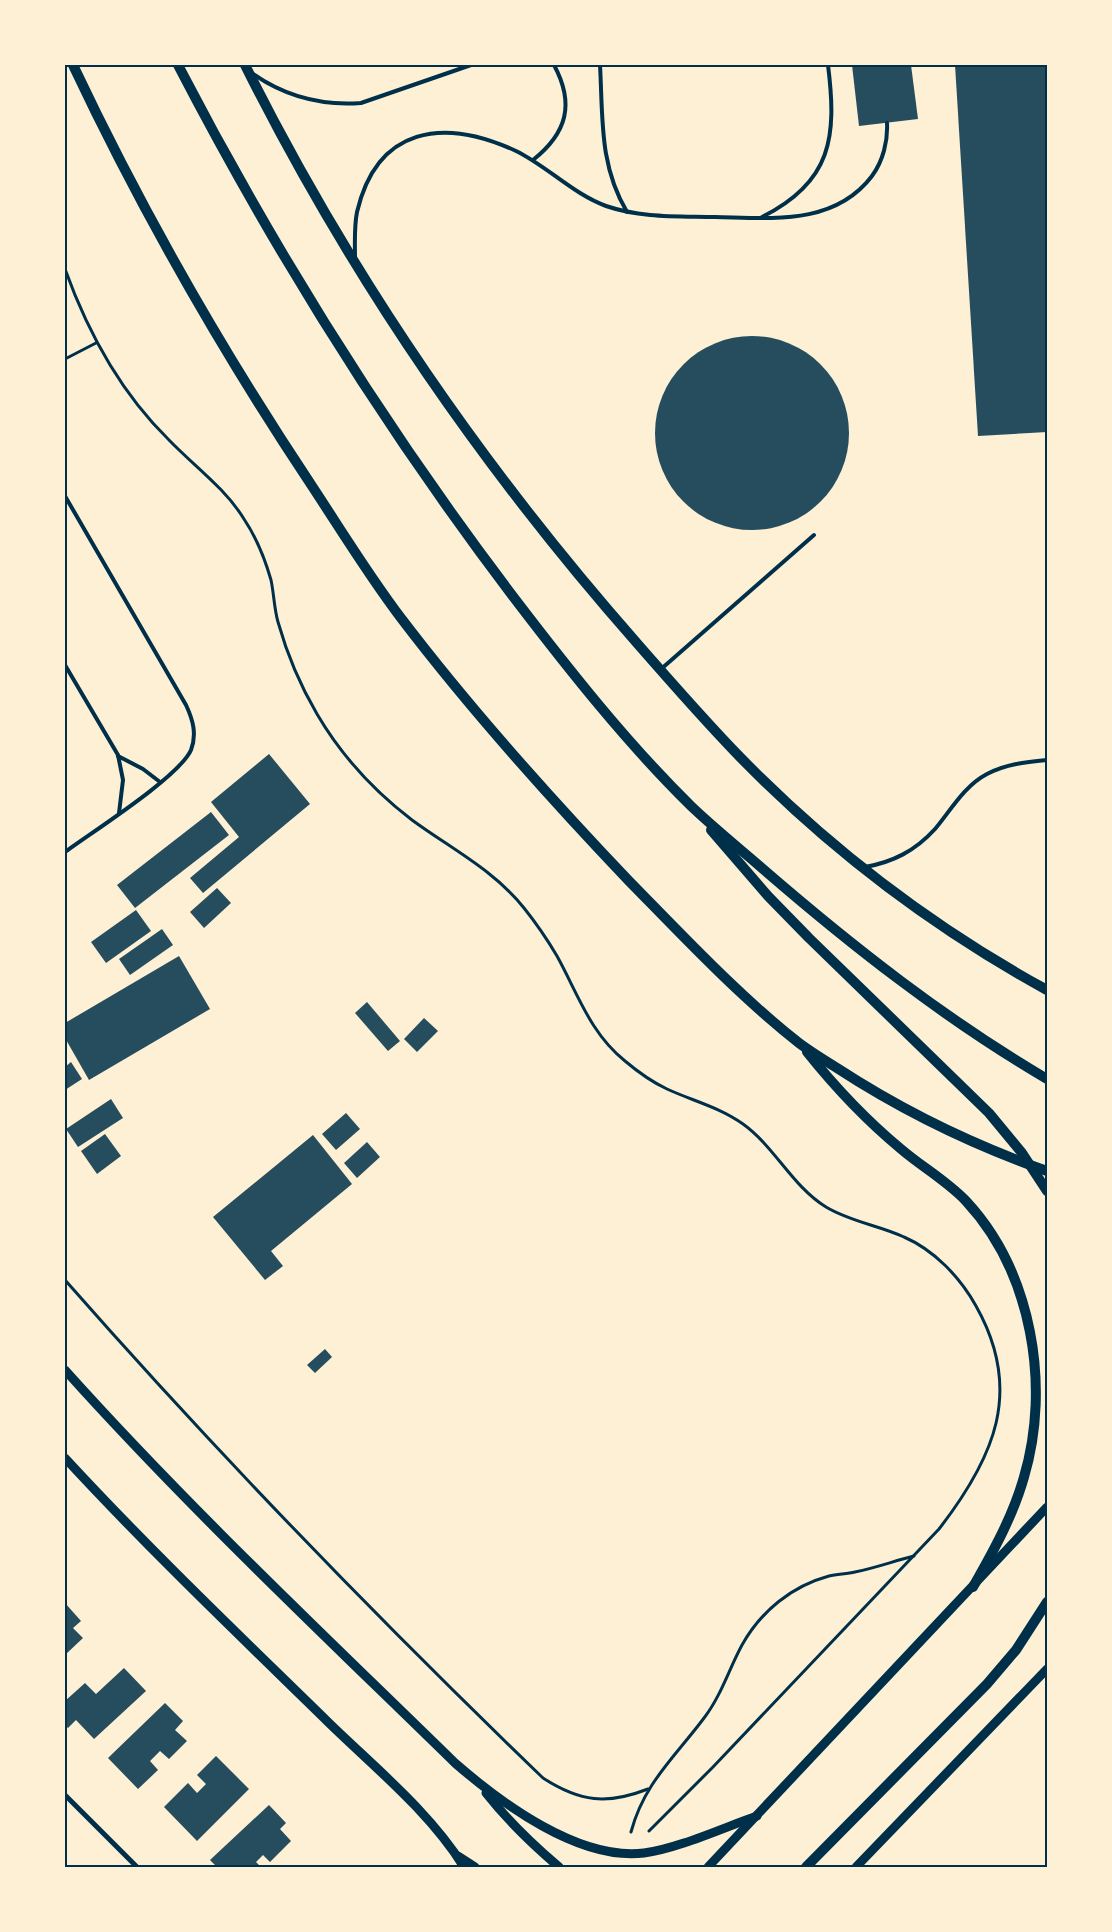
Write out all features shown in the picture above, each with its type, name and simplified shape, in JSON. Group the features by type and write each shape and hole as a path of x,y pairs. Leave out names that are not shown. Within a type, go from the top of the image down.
{"main road":[{"path":"73,65 108,139 185,283 259,407 400,616 460,692 590,840 727,978 800,1043 867,1088 937,1126 1011,1158 1047,1171"},
{"path":"178,65 217,140 284,256 356,370 442,501 537,628 638,749 692,807 768,896 989,1113 1022,1154 1047,1191"},
{"path":"246,67 293,158 355,262 460,421 520,503 583,582 741,758 790,805 864,868 949,931 1003,966 1047,990"},
{"path":"692,807 797,899 893,975 1001,1052 1047,1079"},
{"path":"800,1043 831,1082 865,1118 966,1201 998,1245 1015,1281 1028,1326 1034,1358 1036,1398 1033,1438 1024,1477 1011,1515 973,1586"},
{"path":"806,1867 981,1691 1016,1650 1047,1602"}],"street":[{"path":"65,1370 140,1452 225,1538 455,1763 482,1786 518,1811 554,1831 583,1844 626,1854 646,1852 668,1846 757,1816"},
{"path":"65,1458 179,1577 405,1797 456,1854 464,1867"},
{"path":"708,1867 1047,1507"},
{"path":"856,1867 1047,1669"},
{"path":"482,1786 504,1816 530,1843 560,1867"},
{"path":"65,1795 138,1867"},
{"path":"456,1854 475,1867"}],"lane":[{"path":"246,67 268,85 292,96 318,102 344,104 361,103 471,65"},
{"path":"533,160 547,149 558,134 565,117 564,90 554,65"},
{"path":"600,65 606,163 611,180 627,212"},
{"path":"760,218 792,199 806,187 822,164 831,139 832,96 828,65"},
{"path":"355,262 356,214 363,192 373,171 386,153 406,140 428,133 458,134 487,140 533,160 584,195 605,205 627,212 651,216 760,218 808,215 828,210 847,201 863,188 875,172 884,152 888,132 887,123"},
{"path":"65,496 193,719 194,735 190,750 182,763 160,782 65,852"},
{"path":"660,670 814,535"},
{"path":"65,665 118,755 123,780 119,813"},
{"path":"118,755 143,769 160,782"},
{"path":"864,868 890,862 914,849 934,830 957,799 986,774 1020,762 1047,760"}],"path":[{"path":"65,269 79,307 96,343 116,377 140,410 167,439 222,490 244,518 263,558 272,583 277,618 301,685 338,746 385,799 413,821 472,860 520,903 557,957 584,1013 600,1036 620,1058 642,1075 667,1089 720,1110 745,1126 766,1145 801,1186 820,1203 849,1219 907,1238 934,1256 962,1284 989,1334 996,1360 1000,1388 998,1415 992,1442 968,1489 939,1529 914,1556 713,1767 626,1854"},
{"path":"65,359 96,343"},
{"path":"65,1280 266,1500 361,1599 543,1778 562,1790 582,1798 605,1800 628,1797 648,1789"},
{"path":"626,1854 634,1820 648,1789 667,1762 706,1716 731,1671 742,1645 758,1621 778,1601 802,1586 829,1576 856,1572 914,1556"}],"building":[{"path":"852,65 911,65 918,119 859,126"},
{"path":"955,65 1047,65 1047,432 978,436"},
{"path":"742,336 762,336 798,347 821,364 833,379 842,396 849,423 849,443 842,470 833,487 821,502 806,514 789,523 762,530 742,530 706,519 690,508 677,495 666,479 659,461 655,443 655,423 666,387 677,371 690,358 706,347 724,340"},
{"path":"269,754 310,804 203,893 190,878 239,837 211,802"},
{"path":"211,812 229,835 135,908 117,885"},
{"path":"217,888 231,903 204,928 190,912"},
{"path":"136,910 151,931 106,963 91,942"},
{"path":"162,929 173,945 130,975 119,959"},
{"path":"179,956 210,1009 89,1080 65,1038 65,1023"},
{"path":"367,1002 400,1041 388,1051 355,1013"},
{"path":"424,1018 438,1031 417,1052 404,1039"},
{"path":"71,1062 82,1079 65,1090 65,1067"},
{"path":"111,1099 123,1118 78,1147 66,1129"},
{"path":"346,1113 360,1129 336,1150 322,1134"},
{"path":"105,1134 121,1156 97,1174 81,1151"},
{"path":"313,1135 352,1184 271,1251 283,1266 265,1280 213,1217"},
{"path":"367,1142 380,1157 357,1178 344,1163"},
{"path":"325,1349 332,1357 315,1373 307,1365"},
{"path":"65,1603 81,1621 73,1628 83,1638 65,1655"},
{"path":"124,1668 146,1691 94,1739 76,1720 68,1728 65,1725 65,1701 85,1683 96,1694"},
{"path":"165,1703 183,1721 175,1730 187,1741 169,1759 160,1751 150,1761 158,1770 138,1789 108,1758"},
{"path":"216,1756 249,1789 197,1841 164,1807 188,1783 197,1793 206,1784 197,1775"},
{"path":"269,1805 286,1823 280,1829 291,1841 270,1862 263,1855 256,1862 261,1867 217,1867 210,1860"}]}
